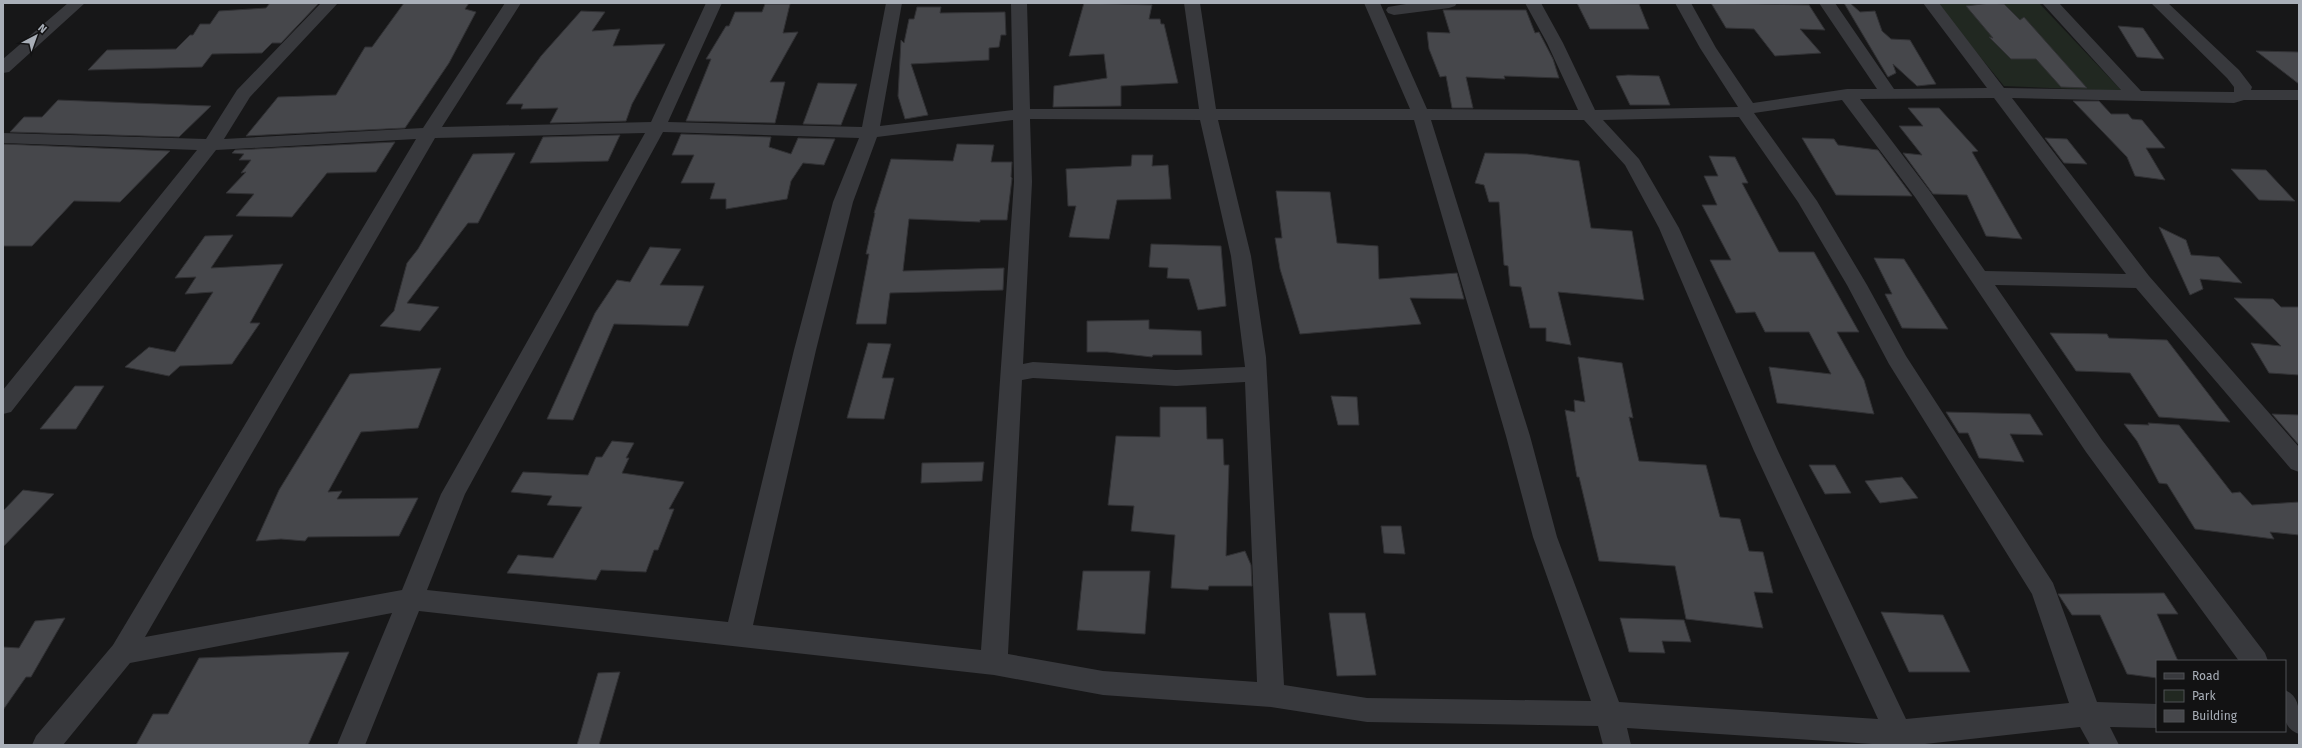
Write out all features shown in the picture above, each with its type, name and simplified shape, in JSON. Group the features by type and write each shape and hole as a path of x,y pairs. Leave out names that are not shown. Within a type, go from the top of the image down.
{"street":[{"path":"3,68 77,3"},
{"path":"3,406 211,145 243,94 330,3"},
{"path":"351,745 412,600 453,494 656,127 714,3"},
{"path":"738,634 805,350 843,202 870,133 894,3"},
{"path":"994,663 1023,182 1019,3"},
{"path":"1192,3 1208,114 1241,256 1256,374 1271,694"},
{"path":"1372,3 1421,115 1514,421 1545,537 1609,714 1617,745"},
{"path":"1394,10 1449,3"},
{"path":"1533,3 1555,43 1589,115 1633,163 1669,228 1766,451 1901,739"},
{"path":"1683,3 1746,111 1807,201 1857,286 1897,359 2044,591 2087,714 2105,745"},
{"path":"1827,3 1889,94"},
{"path":"1931,3 2142,280 2299,463"},
{"path":"2050,3 2136,96"},
{"path":"2159,3 2233,74 2243,87 2242,95"},
{"path":"46,745 122,653 429,133 514,4"},
{"path":"3,138 211,145 429,133 656,127 870,133 1021,114 1589,115 1746,111 1847,94 2000,93 2234,98 2242,95 2299,95"},
{"path":"1847,94 1922,194 2094,446 2254,660"},
{"path":"1978,278 2142,280"},
{"path":"1012,374 1033,370 1176,378 1256,374"},
{"path":"122,653 412,600 738,634 994,663 1103,683 1271,694 1367,710 1609,714 1901,739 2087,714 2156,716"}],"green space":[{"path":"1936,3 2039,3 2122,91 2004,86"}],"building":[{"path":"270,3 319,3 281,43 272,43 262,53 212,54 202,67 88,70 107,50 176,49 190,35 193,35 200,24 210,24 219,11 266,8"},
{"path":"404,3 469,3 465,9 476,12 449,63 405,128 246,136 278,97 336,95 365,47 372,47"},
{"path":"1084,3 1152,5 1149,19 1160,19 1161,24 1164,24 1178,83 1121,86 1121,106 1053,107 1054,86 1107,78 1104,54 1069,56"},
{"path":"1577,3 1639,4 1649,29 1590,29"},
{"path":"1711,3 1809,5 1825,30 1800,29 1821,53 1775,56 1754,29 1726,28"},
{"path":"1844,3 1850,3 1860,12 1875,11 1882,31 1891,39 1910,40 1936,84 1917,86 1893,64 1896,73 1888,77"},
{"path":"1990,3 2004,4 2020,20 2024,17 2087,88 2061,87 2036,59 2011,59 1989,37 1993,38 1966,6"},
{"path":"765,4 790,4 783,33 798,32 770,82 785,82 775,123 686,121 711,59 706,59 726,26 729,26 735,12 762,12"},
{"path":"917,7 941,7 940,13 1005,12 1006,35 1001,35 999,47 989,48 989,60 911,64 928,115 905,119 898,96 901,40 904,43 909,19 914,19"},
{"path":"1443,10 1526,10 1535,33 1539,32 1553,59 1559,78 1504,76 1505,79 1466,77 1473,108 1452,108 1446,76 1440,77 1429,49 1427,32 1450,33"},
{"path":"581,11 605,12 592,31 620,29 613,46 665,44 632,104 626,121 550,123 558,108 521,109 523,104 506,104 541,56"},
{"path":"2118,26 2143,28 2164,59 2137,57"},
{"path":"2256,51 2299,52 2299,84"},
{"path":"1616,76 1659,76 1670,105 1630,105"},
{"path":"818,83 857,84 841,125 803,124"},
{"path":"58,100 211,106 179,137 10,132 24,117 42,117"},
{"path":"2073,101 2099,101 2111,114 2128,114 2132,119 2142,120 2165,148 2146,148 2165,180 2135,176 2127,157"},
{"path":"1908,108 1939,108 1978,151 1972,152 2022,239 1986,236 1967,195 1933,194 1903,153 1922,155 1899,126 1923,126"},
{"path":"681,134 771,137 769,147 791,154 798,138 835,139 824,165 803,163 791,181 787,199 726,209 726,199 710,199 715,183 681,183 694,155 672,155"},
{"path":"620,135 608,161 530,163 543,137"},
{"path":"1802,138 1834,139 1838,145 1878,150 1912,196 1836,195"},
{"path":"2045,138 2067,139 2087,164 2064,163"},
{"path":"395,142 376,172 327,173 292,217 236,216 254,194 226,193 246,172 241,173 251,160 239,160 244,154 232,153 235,150"},
{"path":"3,144 170,151 120,202 74,201 32,246 3,246"},
{"path":"957,144 994,145 991,162 1012,162 1012,178 1007,220 980,220 980,222 909,219 903,271 1004,268 1003,290 890,293 886,324 856,324 869,254 866,254 874,213 891,159 953,161"},
{"path":"515,153 478,223 468,223 407,303 439,307 420,331 380,326 394,311 407,263 418,249 473,154"},
{"path":"1485,153 1527,154 1579,161 1591,228 1632,231 1644,300 1558,292 1571,345 1546,341 1546,328 1530,328 1521,287 1510,286 1508,266 1504,265 1499,202 1489,202 1484,185 1475,183"},
{"path":"1132,155 1153,155 1152,166 1168,165 1171,199 1117,200 1109,239 1069,237 1076,206 1068,206 1066,169 1131,166"},
{"path":"1709,156 1735,157 1748,183 1742,183 1779,252 1814,252 1859,332 1837,332 1864,380 1874,414 1777,403 1769,367 1831,374 1809,332 1765,332 1755,312 1736,313 1710,260 1731,260 1702,205 1717,205 1704,176 1718,176"},
{"path":"2231,169 2266,170 2295,201 2259,200"},
{"path":"1276,191 1330,192 1337,243 1378,246 1379,279 1457,273 1464,299 1410,298 1421,324 1300,334 1280,269 1275,238 1282,238"},
{"path":"2159,227 2186,240 2191,255 2219,257 2242,283 2200,279 2203,289 2190,295"},
{"path":"233,235 211,268 283,264 250,323 260,323 232,364 180,366 169,376 125,367 149,347 175,352 213,292 185,294 196,277 175,278 205,236"},
{"path":"1151,244 1221,246 1226,306 1198,310 1189,279 1167,278 1168,268 1149,267"},
{"path":"650,247 681,249 660,285 704,286 688,326 614,324 573,420 547,419 595,313 617,280 630,282"},
{"path":"1874,258 1904,259 1948,329 1902,328 1885,294 1892,294"},
{"path":"2234,298 2273,299 2281,307 2299,307 2299,375 2269,373 2251,343 2281,346"},
{"path":"1149,320 1149,329 1201,331 1202,355 1153,355 1152,357 1107,352 1087,352 1087,321"},
{"path":"2050,333 2107,334 2109,338 2167,340 2230,422 2159,417 2130,373 2076,371"},
{"path":"868,343 891,344 882,378 894,378 884,419 847,418"},
{"path":"1578,357 1622,363 1633,418 1629,417 1639,461 1706,465 1720,517 1740,519 1749,551 1763,552 1773,593 1754,592 1763,628 1686,619 1675,566 1599,561 1579,477 1577,477 1565,410 1575,412 1574,400 1585,402"},
{"path":"441,368 418,428 361,432 328,492 342,491 337,499 418,498 399,536 308,537 305,541 281,539 256,541 279,490 350,374"},
{"path":"75,386 104,386 76,429 40,429"},
{"path":"1331,396 1357,397 1359,425 1338,425"},
{"path":"1160,407 1206,407 1207,439 1223,439 1224,465 1229,465 1226,556 1245,551 1251,565 1252,586 1209,586 1208,590 1171,588 1175,535 1131,531 1134,506 1108,505 1116,436 1160,437"},
{"path":"1946,412 2030,414 2043,435 2010,434 2024,462 1979,458 1968,433 1959,433"},
{"path":"2272,414 2299,415 2299,445"},
{"path":"2148,423 2179,425 2232,493 2240,492 2252,505 2299,502 2299,535 2270,532 2274,539 2195,529 2167,484 2159,483 2137,441 2124,424 2149,425"},
{"path":"612,441 634,443 626,458 629,458 622,473 684,482 669,509 674,509 658,550 654,550 646,572 601,570 596,580 507,573 518,555 553,558 582,507 547,505 552,496 511,492 523,472 588,475 596,457 602,457"},
{"path":"984,462 982,481 921,483 922,463"},
{"path":"1809,465 1835,465 1851,493 1825,494"},
{"path":"1902,477 1918,498 1880,503 1865,481"},
{"path":"23,490 54,494 3,547 3,511"},
{"path":"1381,526 1401,526 1405,554 1384,553"},
{"path":"1083,571 1150,571 1145,634 1077,630"},
{"path":"2164,593 2178,614 2157,614 2178,660 2156,660 2156,678 2127,674 2100,615 2072,615 2058,594"},
{"path":"1881,612 1943,615 1970,672 1909,672"},
{"path":"1329,613 1365,613 1376,675 1337,676"},
{"path":"65,618 31,677 26,677 3,710 3,647 19,648 35,621"},
{"path":"1620,618 1684,620 1691,642 1662,641 1665,653 1629,652"},
{"path":"349,652 308,745 136,745 153,714 168,714 199,658"},
{"path":"620,672 599,745 577,745 598,673"}]}
